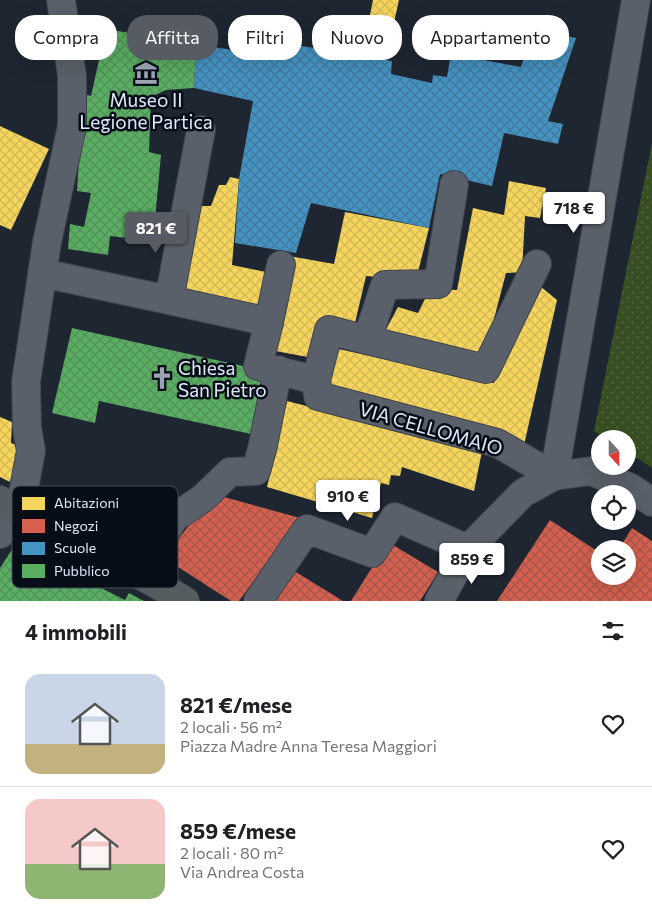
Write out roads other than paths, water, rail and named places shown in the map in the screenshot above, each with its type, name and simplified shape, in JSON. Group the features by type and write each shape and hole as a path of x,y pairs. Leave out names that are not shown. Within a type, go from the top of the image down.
{"main road":[{"path":"164,588 185,601"}],"street":[{"path":"25,486 31,452 27,428 26,382 42,272 72,126 72,76 61,0"},
{"path":"554,476 636,0"},
{"path":"169,300 201,130"},
{"path":"367,340 385,285 438,284 454,185"},
{"path":"281,266 258,366 316,380 330,330 486,370 537,264"},
{"path":"42,272 269,322"},
{"path":"178,515 203,498 230,472 256,471 278,370"},
{"name":"VIA CELLOMAIO","path":"316,380 318,396 497,443 554,476"},
{"path":"439,601 468,548 523,493 554,476 591,471 631,488 652,502"},
{"path":"0,534 8,504"},
{"path":"258,601 307,529 372,553 395,517 468,548"}],"place":[{"name":"Museo II Legione Partica","path":"146,73"},
{"name":"Chiesa San Pietro","path":"162,378"}]}
